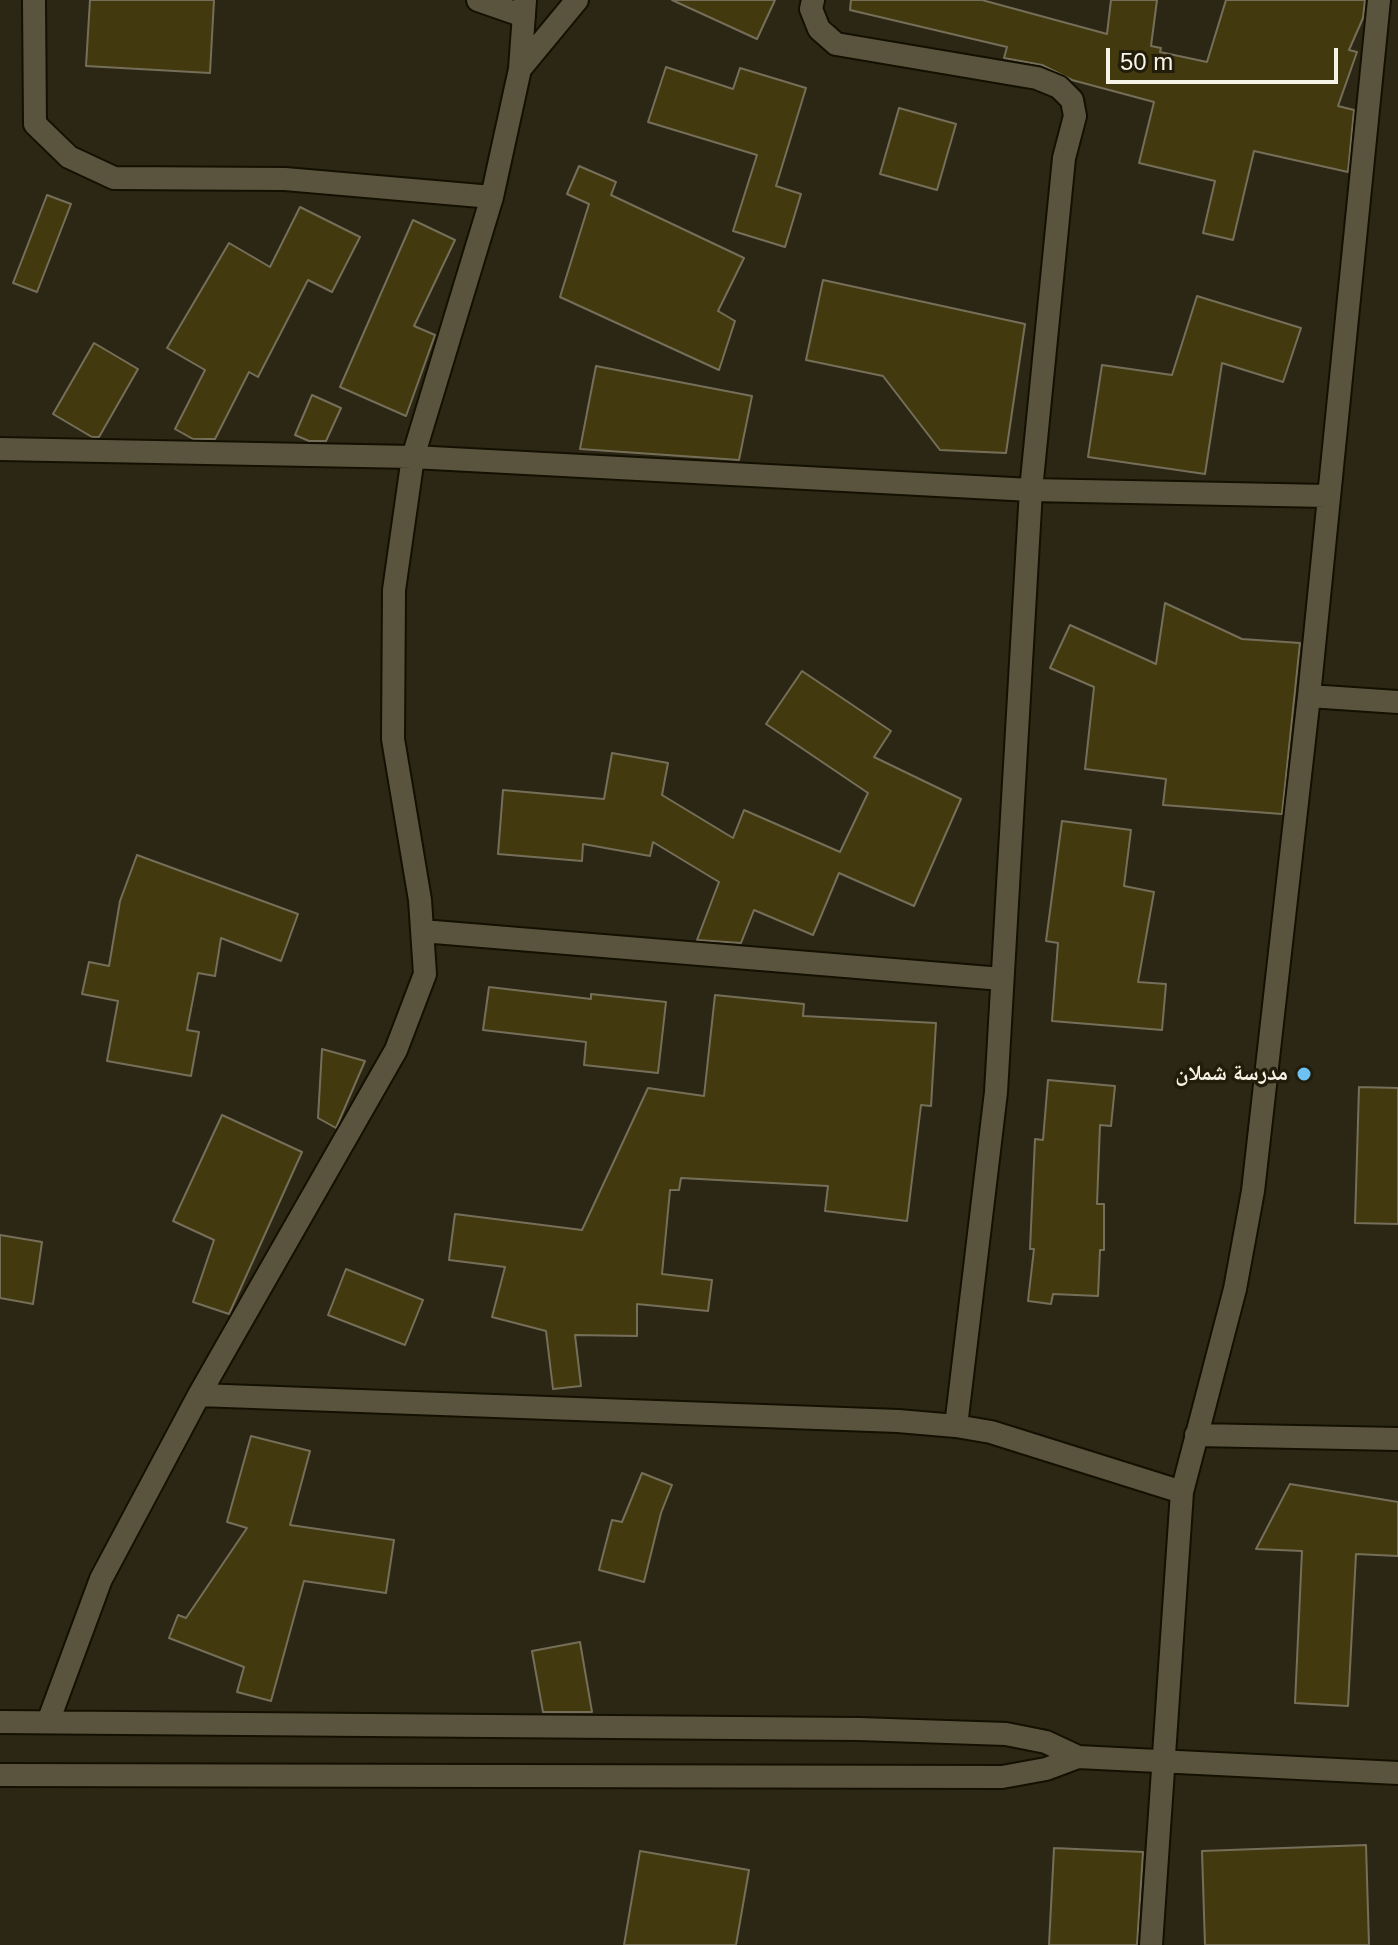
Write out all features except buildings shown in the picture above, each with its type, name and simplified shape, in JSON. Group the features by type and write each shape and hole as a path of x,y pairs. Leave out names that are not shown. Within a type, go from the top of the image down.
{"street":[{"path":"34,0 35,124 69,157 114,178 285,179 492,197"},
{"path":"48,1722 101,1579 199,1395 396,1050 425,974 420,900 393,739 394,590 413,457 492,197 520,69 525,8 478,0"},
{"path":"520,69 577,0"},
{"path":"813,0 811,9 819,29 836,44 1037,78 1059,87 1072,100 1075,116 1064,158 1031,490 996,1092 956,1426"},
{"path":"1151,1945 1182,1492 1235,1289 1253,1191 1309,696 1379,0"},
{"path":"0,449 413,457 1031,490 1327,496"},
{"path":"1309,696 1398,702"},
{"path":"422,931 1002,979"},
{"path":"199,1395 898,1421 956,1426 991,1432 1182,1492"},
{"path":"1196,1435 1398,1439"},
{"path":"0,1722 977,1733 1031,1738 1078,1757 1398,1773"},
{"path":"0,1775 971,1778 1002,1777 1046,1769 1078,1757"}],"place":[{"name":"مدرسة شملان","path":"1304,1074"}]}
